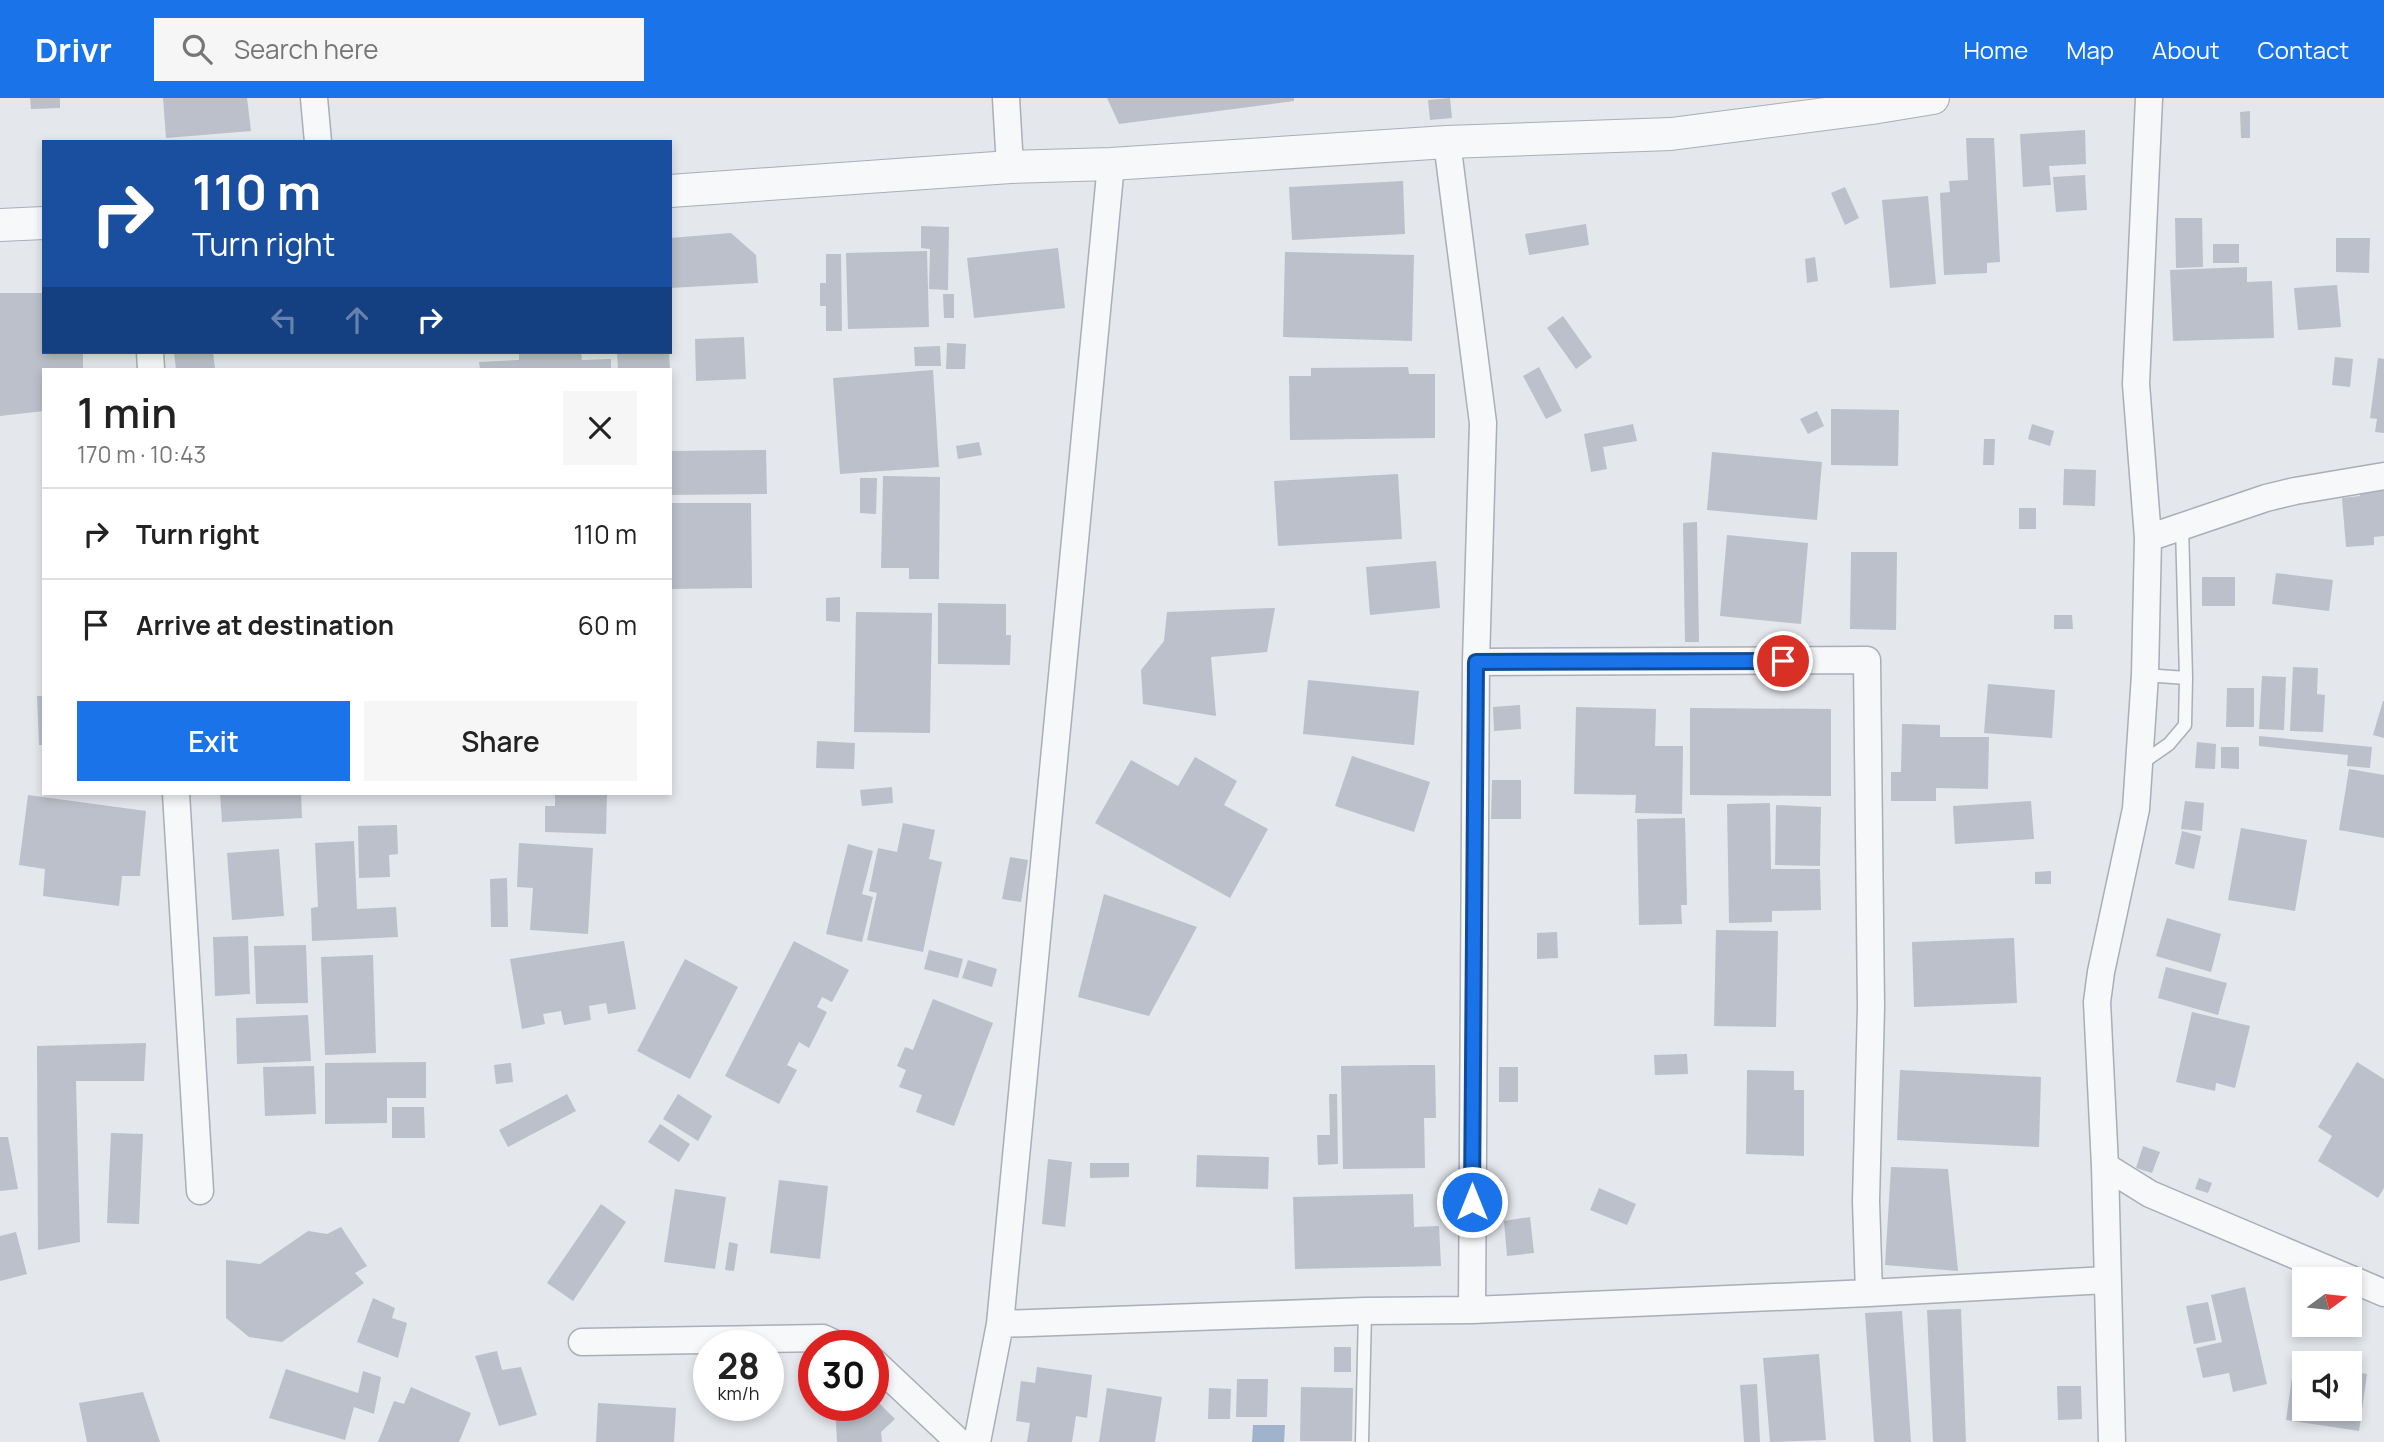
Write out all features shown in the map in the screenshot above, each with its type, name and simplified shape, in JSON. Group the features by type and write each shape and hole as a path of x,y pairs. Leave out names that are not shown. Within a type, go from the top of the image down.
{"street":[{"path":"314,98 317,140"},
{"path":"672,191 1010,167 1111,164 1447,142 1671,134 1933,98"},
{"path":"2112,1442 2105,1166 2097,1002 2136,808 2145,674 2148,538 2136,384 2149,98"},
{"path":"1010,167 1012,103"},
{"path":"1447,142 1483,423 1476,662 1472,1310"},
{"path":"977,1442 1000,1324 1111,164"},
{"path":"0,225 42,223"},
{"path":"2148,538 2266,498 2384,476"},
{"path":"1476,662 1867,660 1871,1007 1866,1201 1869,1293"},
{"path":"176,795 200,1191"},
{"path":"2105,1166 2150,1194 2384,1293"},
{"path":"1000,1324 1365,1311 1472,1310 2107,1280"},
{"path":"582,1342 798,1338"},
{"path":"889,1374 959,1442"}],"lane":[{"path":"2139,765 2169,744 2185,725 2182,526"},
{"path":"2145,674 2186,678"},
{"path":"1362,1442 1365,1311"}],"water":[{"path":"1253,1425 1285,1425 1284,1442 1252,1442"}],"building":[{"path":"30,98 60,98 60,108 31,109"},
{"path":"163,98 247,98 251,131 166,138"},
{"path":"1107,98 1294,98 1294,101 1119,124"},
{"path":"1450,98 1452,118 1430,120 1428,100"},
{"path":"2250,111 2250,138 2241,138 2240,112"},
{"path":"2085,130 2086,164 2049,166 2051,185 2023,187 2020,134"},
{"path":"1966,138 1994,138 2000,262 1987,263 1987,273 1944,275 1940,193 1950,192 1949,181 1968,180"},
{"path":"2085,175 2087,210 2056,212 2053,177"},
{"path":"1403,181 1405,234 1292,240 1289,187"},
{"path":"1845,187 1859,218 1845,225 1831,193"},
{"path":"1928,196 1936,284 1890,288 1882,200"},
{"path":"2175,218 2202,218 2203,267 2176,268"},
{"path":"1586,224 1589,245 1529,255 1525,234"},
{"path":"921,226 949,227 948,290 929,289 930,249 921,248"},
{"path":"731,233 756,255 758,283 672,288 672,238"},
{"path":"2336,238 2370,238 2369,273 2336,272"},
{"path":"2213,244 2239,244 2239,263 2213,263"},
{"path":"1058,248 1065,308 974,318 967,258"},
{"path":"927,251 929,327 848,329 846,253"},
{"path":"1285,252 1414,255 1412,341 1283,337"},
{"path":"826,254 841,254 842,331 826,331 826,306 820,306 820,283 826,283"},
{"path":"1815,257 1818,281 1807,283 1805,259"},
{"path":"2247,267 2247,282 2272,281 2274,338 2173,341 2170,270"},
{"path":"2337,285 2341,327 2298,330 2294,288"},
{"path":"0,293 42,293 42,354 83,354 83,368 42,368 42,411 0,416"},
{"path":"943,294 954,294 954,318 944,318"},
{"path":"1563,316 1592,357 1576,369 1547,328"},
{"path":"744,337 746,379 696,381 695,339"},
{"path":"947,343 966,344 965,369 946,369"},
{"path":"940,346 941,366 915,366 914,347"},
{"path":"174,354 213,354 215,368 176,368"},
{"path":"519,354 581,354 582,360 611,359 611,368 480,368 479,362 519,360"},
{"path":"617,354 669,354 670,368 618,368"},
{"path":"2335,357 2353,359 2350,387 2332,385"},
{"path":"2378,358 2384,359 2384,433 2375,432 2377,419 2370,418"},
{"path":"1408,367 1409,374 1435,374 1435,438 1290,440 1289,376 1311,376 1311,368"},
{"path":"1539,367 1562,411 1546,419 1523,376"},
{"path":"933,370 939,467 840,474 833,378"},
{"path":"1831,409 1899,410 1898,466 1831,465"},
{"path":"1817,411 1824,426 1808,434 1800,419"},
{"path":"1633,424 1637,441 1603,447 1607,469 1591,472 1584,434"},
{"path":"2032,424 2054,431 2050,446 2028,439"},
{"path":"1984,439 1995,439 1994,465 1983,465"},
{"path":"979,442 982,455 958,459 956,446"},
{"path":"766,450 767,494 672,495 672,451"},
{"path":"1712,452 1822,462 1817,520 1707,510"},
{"path":"2064,469 2096,470 2095,506 2063,505"},
{"path":"1398,474 1402,539 1278,546 1274,481"},
{"path":"883,476 940,477 939,579 909,579 909,568 881,568"},
{"path":"860,478 877,478 876,514 860,513"},
{"path":"2384,484 2384,536 2374,537 2374,545 2346,547 2342,498 2360,496 2359,486"},
{"path":"672,503 751,503 752,588 672,589"},
{"path":"2019,508 2036,508 2036,529 2019,529"},
{"path":"1697,522 1699,642 1685,642 1683,523"},
{"path":"1727,535 1808,543 1801,624 1720,616"},
{"path":"1851,552 1897,552 1896,630 1850,629"},
{"path":"1436,561 1440,608 1370,615 1366,567"},
{"path":"2276,573 2333,580 2329,611 2272,604"},
{"path":"2202,577 2235,577 2235,606 2202,606"},
{"path":"840,597 840,622 826,621 826,598"},
{"path":"938,603 1006,604 1006,635 1011,635 1010,665 938,664"},
{"path":"1275,608 1267,652 1211,657 1216,716 1143,704 1141,670 1164,641 1167,612"},
{"path":"856,612 932,613 930,733 854,732"},
{"path":"2054,615 2072,615 2073,629 2054,629"},
{"path":"2293,667 2318,668 2317,694 2325,695 2323,732 2290,731"},
{"path":"2262,676 2286,677 2284,730 2259,729"},
{"path":"1308,680 1419,691 1414,745 1303,734"},
{"path":"1988,684 2055,690 2052,738 1984,733"},
{"path":"2227,688 2254,688 2254,727 2226,727"},
{"path":"37,696 42,696 42,745 39,745"},
{"path":"2384,701 2384,738 2373,735"},
{"path":"1520,705 1521,729 1494,731 1493,707"},
{"path":"1576,707 1656,709 1655,746 1683,746 1682,814 1635,813 1636,795 1574,794"},
{"path":"1690,708 1831,709 1831,796 1690,795"},
{"path":"1902,724 1940,725 1940,737 1989,737 1988,789 1936,788 1936,801 1891,801 1891,772 1901,772"},
{"path":"2259,736 2372,747 2370,768 2347,766 2348,755 2259,746"},
{"path":"817,741 855,743 854,769 816,768"},
{"path":"2197,742 2216,744 2215,769 2195,768"},
{"path":"2221,747 2239,747 2239,769 2221,768"},
{"path":"1352,756 1430,782 1414,832 1335,806"},
{"path":"1195,757 1237,781 1224,805 1268,829 1230,898 1095,823 1131,760 1178,786"},
{"path":"2349,769 2384,775 2384,838 2339,830"},
{"path":"1492,780 1521,780 1521,819 1491,819"},
{"path":"892,787 893,803 862,806 860,790"},
{"path":"28,795 146,811 140,876 122,876 119,906 43,896 45,869 19,865"},
{"path":"220,795 301,795 302,818 222,822"},
{"path":"555,795 607,795 606,834 545,832 545,806 555,806"},
{"path":"2031,801 2034,839 1955,844 1953,806"},
{"path":"2185,801 2204,803 2202,831 2181,829"},
{"path":"1770,803 1771,869 1820,869 1821,910 1772,911 1772,922 1729,923 1727,804"},
{"path":"1776,805 1821,807 1820,866 1775,865"},
{"path":"1685,818 1687,905 1681,905 1682,924 1639,925 1637,819"},
{"path":"903,823 935,830 929,859 942,862 923,952 867,940 877,893 869,891 878,848 897,852"},
{"path":"397,825 398,854 389,855 390,877 359,878 358,826"},
{"path":"2241,828 2307,840 2295,911 2228,900"},
{"path":"2182,831 2201,836 2194,869 2175,864"},
{"path":"354,841 357,909 396,907 398,937 312,941 311,908 318,907 315,843"},
{"path":"519,843 593,848 588,934 530,930 533,888 517,887"},
{"path":"848,844 873,851 862,894 873,897 862,942 826,934"},
{"path":"279,849 284,916 232,920 227,853"},
{"path":"1010,857 1028,860 1021,902 1002,899"},
{"path":"2051,871 2051,884 2035,884 2035,872"},
{"path":"507,878 508,927 491,927 490,879"},
{"path":"1104,894 1197,927 1149,1016 1078,997"},
{"path":"2167,918 2221,934 2211,972 2156,956"},
{"path":"1716,930 1778,931 1776,1027 1714,1026"},
{"path":"1557,932 1558,958 1537,959 1537,933"},
{"path":"248,936 250,994 215,996 213,937"},
{"path":"2014,938 2017,1003 1914,1007 1912,942"},
{"path":"624,941 636,1009 608,1014 606,1003 589,1006 591,1020 564,1025 561,1011 543,1014 545,1024 522,1029 510,959"},
{"path":"794,941 849,970 832,1002 822,997 817,1007 827,1012 809,1048 799,1042 787,1065 797,1070 779,1104 725,1076"},
{"path":"306,945 308,1003 256,1004 254,946"},
{"path":"929,950 963,959 958,978 924,969"},
{"path":"373,955 376,1053 325,1055 321,957"},
{"path":"685,959 738,987 690,1079 637,1051"},
{"path":"968,960 997,969 992,987 962,978"},
{"path":"2166,967 2227,983 2218,1015 2158,998"},
{"path":"933,999 993,1023 954,1126 916,1112 922,1095 899,1087 906,1070 897,1066 905,1047 913,1050"},
{"path":"2192,1012 2250,1026 2235,1088 2216,1083 2215,1091 2176,1082"},
{"path":"308,1015 311,1061 237,1064 236,1018"},
{"path":"146,1043 144,1081 76,1081 80,1242 38,1250 37,1046"},
{"path":"1687,1054 1688,1074 1655,1075 1654,1055"},
{"path":"426,1062 426,1098 387,1098 387,1123 325,1124 325,1063"},
{"path":"2357,1062 2384,1079 2384,1188 2378,1198 2318,1161 2332,1136 2318,1127"},
{"path":"511,1063 513,1082 496,1084 494,1065"},
{"path":"1435,1065 1436,1118 1424,1118 1425,1168 1343,1169 1341,1066"},
{"path":"314,1066 316,1114 265,1116 263,1067"},
{"path":"1499,1067 1518,1067 1518,1102 1499,1102"},
{"path":"1747,1070 1794,1071 1794,1090 1804,1090 1804,1156 1746,1154"},
{"path":"1900,1070 2041,1077 2039,1147 1897,1140"},
{"path":"567,1094 576,1111 508,1147 499,1130"},
{"path":"678,1094 712,1116 698,1141 663,1119"},
{"path":"1329,1094 1337,1094 1338,1164 1318,1165 1317,1135 1330,1135"},
{"path":"392,1107 424,1107 425,1138 392,1138"},
{"path":"660,1124 690,1144 679,1162 648,1142"},
{"path":"111,1133 143,1134 139,1224 107,1223"},
{"path":"0,1137 8,1137 18,1189 0,1191"},
{"path":"2143,1146 2160,1152 2152,1173 2136,1168"},
{"path":"1197,1155 1269,1157 1268,1189 1196,1187"},
{"path":"1048,1159 1072,1162 1065,1227 1042,1224"},
{"path":"1090,1163 1129,1163 1129,1177 1090,1178"},
{"path":"1891,1167 1948,1169 1958,1271 1885,1265"},
{"path":"2199,1178 2212,1183 2208,1193 2195,1189"},
{"path":"779,1180 828,1186 820,1259 770,1253"},
{"path":"1599,1188 1636,1204 1627,1225 1590,1210"},
{"path":"675,1189 726,1197 715,1269 664,1262"},
{"path":"1413,1194 1414,1227 1439,1226 1441,1266 1295,1269 1293,1197"},
{"path":"601,1204 626,1222 573,1301 547,1283"},
{"path":"1530,1217 1534,1253 1507,1256 1504,1221"},
{"path":"341,1227 367,1266 355,1273 364,1283 282,1342 249,1337 226,1318 226,1260 260,1264 308,1231 327,1234"},
{"path":"16,1232 27,1274 0,1281 0,1236"},
{"path":"729,1242 738,1244 734,1271 725,1270"},
{"path":"2245,1287 2267,1384 2233,1392 2229,1373 2203,1378 2196,1348 2222,1342 2211,1295"},
{"path":"373,1298 395,1308 392,1318 407,1323 398,1358 357,1342"},
{"path":"2208,1302 2216,1340 2194,1344 2186,1306"},
{"path":"1961,1309 1966,1442 1933,1442 1927,1310"},
{"path":"1902,1311 1911,1442 1874,1442 1865,1313"},
{"path":"1334,1347 1351,1347 1351,1372 1334,1372"},
{"path":"497,1351 502,1370 521,1367 537,1415 499,1426 475,1356"},
{"path":"1819,1354 1826,1440 1770,1442 1763,1358"},
{"path":"1037,1367 1092,1375 1087,1418 1076,1416 1072,1442 1027,1442 1030,1423 1016,1421 1021,1381 1035,1383"},
{"path":"286,1369 358,1393 363,1371 381,1377 374,1414 354,1407 345,1440 269,1418"},
{"path":"2362,1373 2367,1374 2362,1410"},
{"path":"2292,1377 2292,1421 2286,1420"},
{"path":"1237,1379 1268,1379 1267,1417 1236,1417"},
{"path":"1757,1384 1760,1442 1744,1442 1740,1385"},
{"path":"2057,1386 2081,1386 2082,1419 2058,1420"},
{"path":"411,1387 471,1413 459,1442 378,1442 394,1401 404,1404"},
{"path":"1301,1387 1353,1388 1352,1441 1300,1441"},
{"path":"1107,1388 1162,1397 1155,1442 1099,1442"},
{"path":"1209,1388 1231,1389 1230,1419 1208,1419"},
{"path":"143,1392 160,1442 87,1442 79,1403"},
{"path":"598,1403 676,1408 674,1442 596,1442"},
{"path":"889,1413 895,1419 881,1432 882,1442 837,1442 836,1421 889,1421"},
{"path":"2293,1421 2360,1421 2359,1431"}],"route":[{"path":"1472,1202 1476,662 1783,661"}]}
